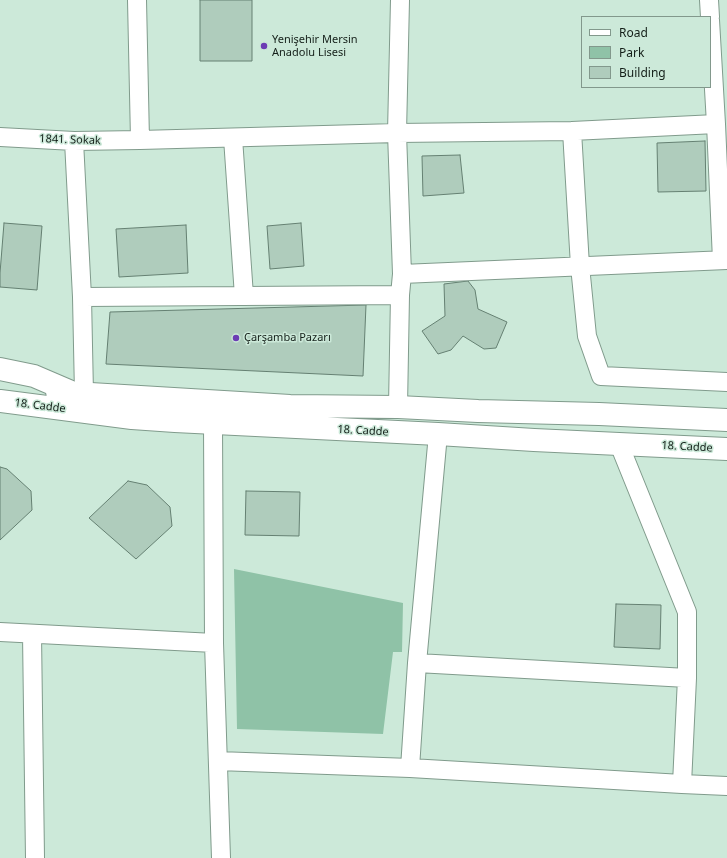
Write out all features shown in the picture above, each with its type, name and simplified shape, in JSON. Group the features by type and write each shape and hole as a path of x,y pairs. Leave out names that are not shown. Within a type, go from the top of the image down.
{"street":[{"path":"137,0 140,140"},
{"path":"398,407 400,295 402,274 397,133 400,0"},
{"path":"709,0 710,16"},
{"path":"402,274 724,260 711,37"},
{"name":"1841. Sokak","path":"0,136 74,141 140,140 397,133 572,131 716,124"},
{"path":"572,131 580,266 587,336 601,376 727,382"},
{"path":"233,138 244,296"},
{"path":"0,369 34,376 80,394 82,296 74,141"},
{"path":"82,296 400,295"},
{"name":"18. Cadde","path":"0,386 26,390 80,394 290,406 398,407 727,420"},
{"name":"18. Cadde","path":"0,400 132,418 175,421 727,449"},
{"path":"0,414 82,425 175,421"},
{"path":"213,423 214,643 221,858"},
{"path":"410,768 417,663 438,434"},
{"path":"619,444 687,612 687,678 682,784"},
{"path":"0,632 214,643"},
{"path":"32,634 34,858"},
{"path":"417,663 687,678"},
{"path":"218,761 410,768 727,786"}],"green space":[{"path":"234,569 403,603 402,652 393,652 383,734 237,729"}],"building":[{"path":"200,0 252,0 252,61 200,61"},
{"path":"705,141 706,191 658,192 657,143"},
{"path":"460,155 464,193 423,196 422,156"},
{"path":"4,223 42,226 37,290 0,287"},
{"path":"301,223 304,266 270,269 267,226"},
{"path":"186,225 188,273 119,277 116,229"},
{"path":"468,281 475,290 478,309 507,322 496,348 484,349 463,336 451,350 438,354 422,331 445,316 444,284"},
{"name":"Çarşamba Pazarı","path":"366,305 363,376 106,364 110,312"},
{"path":"0,467 7,469 31,491 32,510 0,540"},
{"path":"128,481 147,485 170,507 172,526 136,559 89,518"},
{"path":"246,491 300,492 299,536 245,535"},
{"path":"616,604 661,605 660,649 614,647"}],"place":[{"name":"Yenişehir Mersin Anadolu Lisesi","path":"264,46"},
{"name":"Çarşamba Pazarı","path":"236,338"}]}
